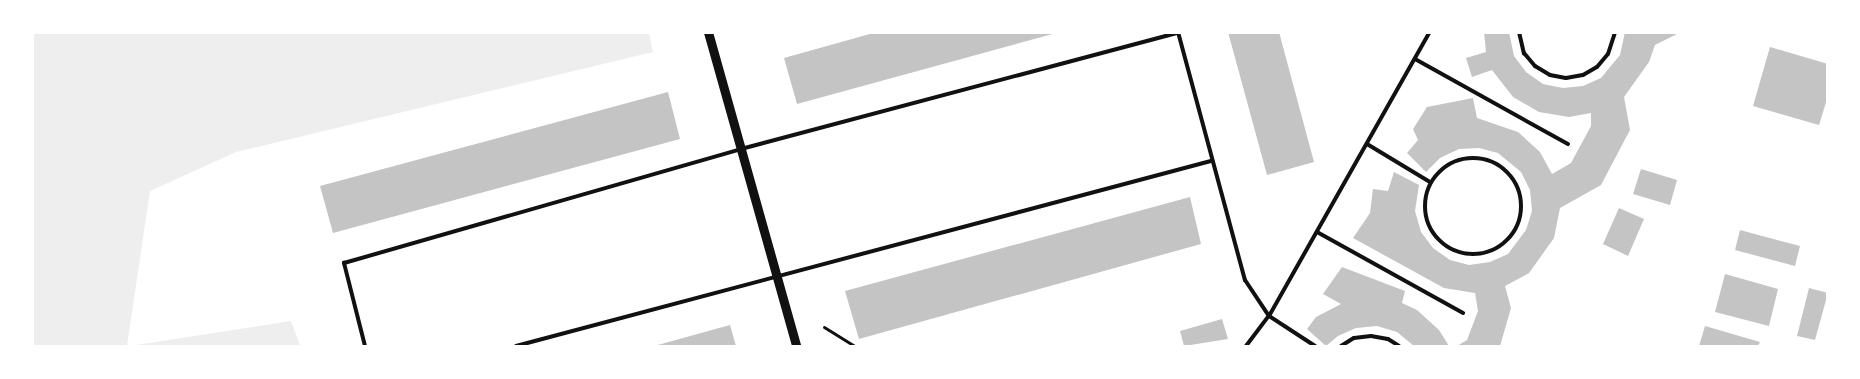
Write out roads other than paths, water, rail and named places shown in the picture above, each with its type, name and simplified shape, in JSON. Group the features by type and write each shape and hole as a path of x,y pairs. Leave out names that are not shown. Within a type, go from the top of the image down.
{"street":[{"path":"708,32 796,346"}],"lane":[{"path":"1246,346 1269,316 1430,32"},
{"path":"1519,32 1524,53 1535,66 1550,75 1566,78 1583,75 1598,67 1608,54 1615,32"},
{"path":"365,346 344,263 741,149 1178,33 1211,161 1245,280 1269,316 1315,346"},
{"path":"1415,59 1568,144"},
{"path":"1367,144 1430,182"},
{"path":"1474,157 1491,160 1508,172 1518,186 1521,203 1514,231 1504,243 1489,252 1472,254 1455,251 1441,242 1430,229 1425,213 1425,196 1430,182 1445,166 1458,159 1474,157"},
{"path":"516,346 778,279 1211,161"},
{"path":"1317,232 1463,312"},
{"path":"1341,346 1354,338 1371,336 1388,339 1399,346"}]}
